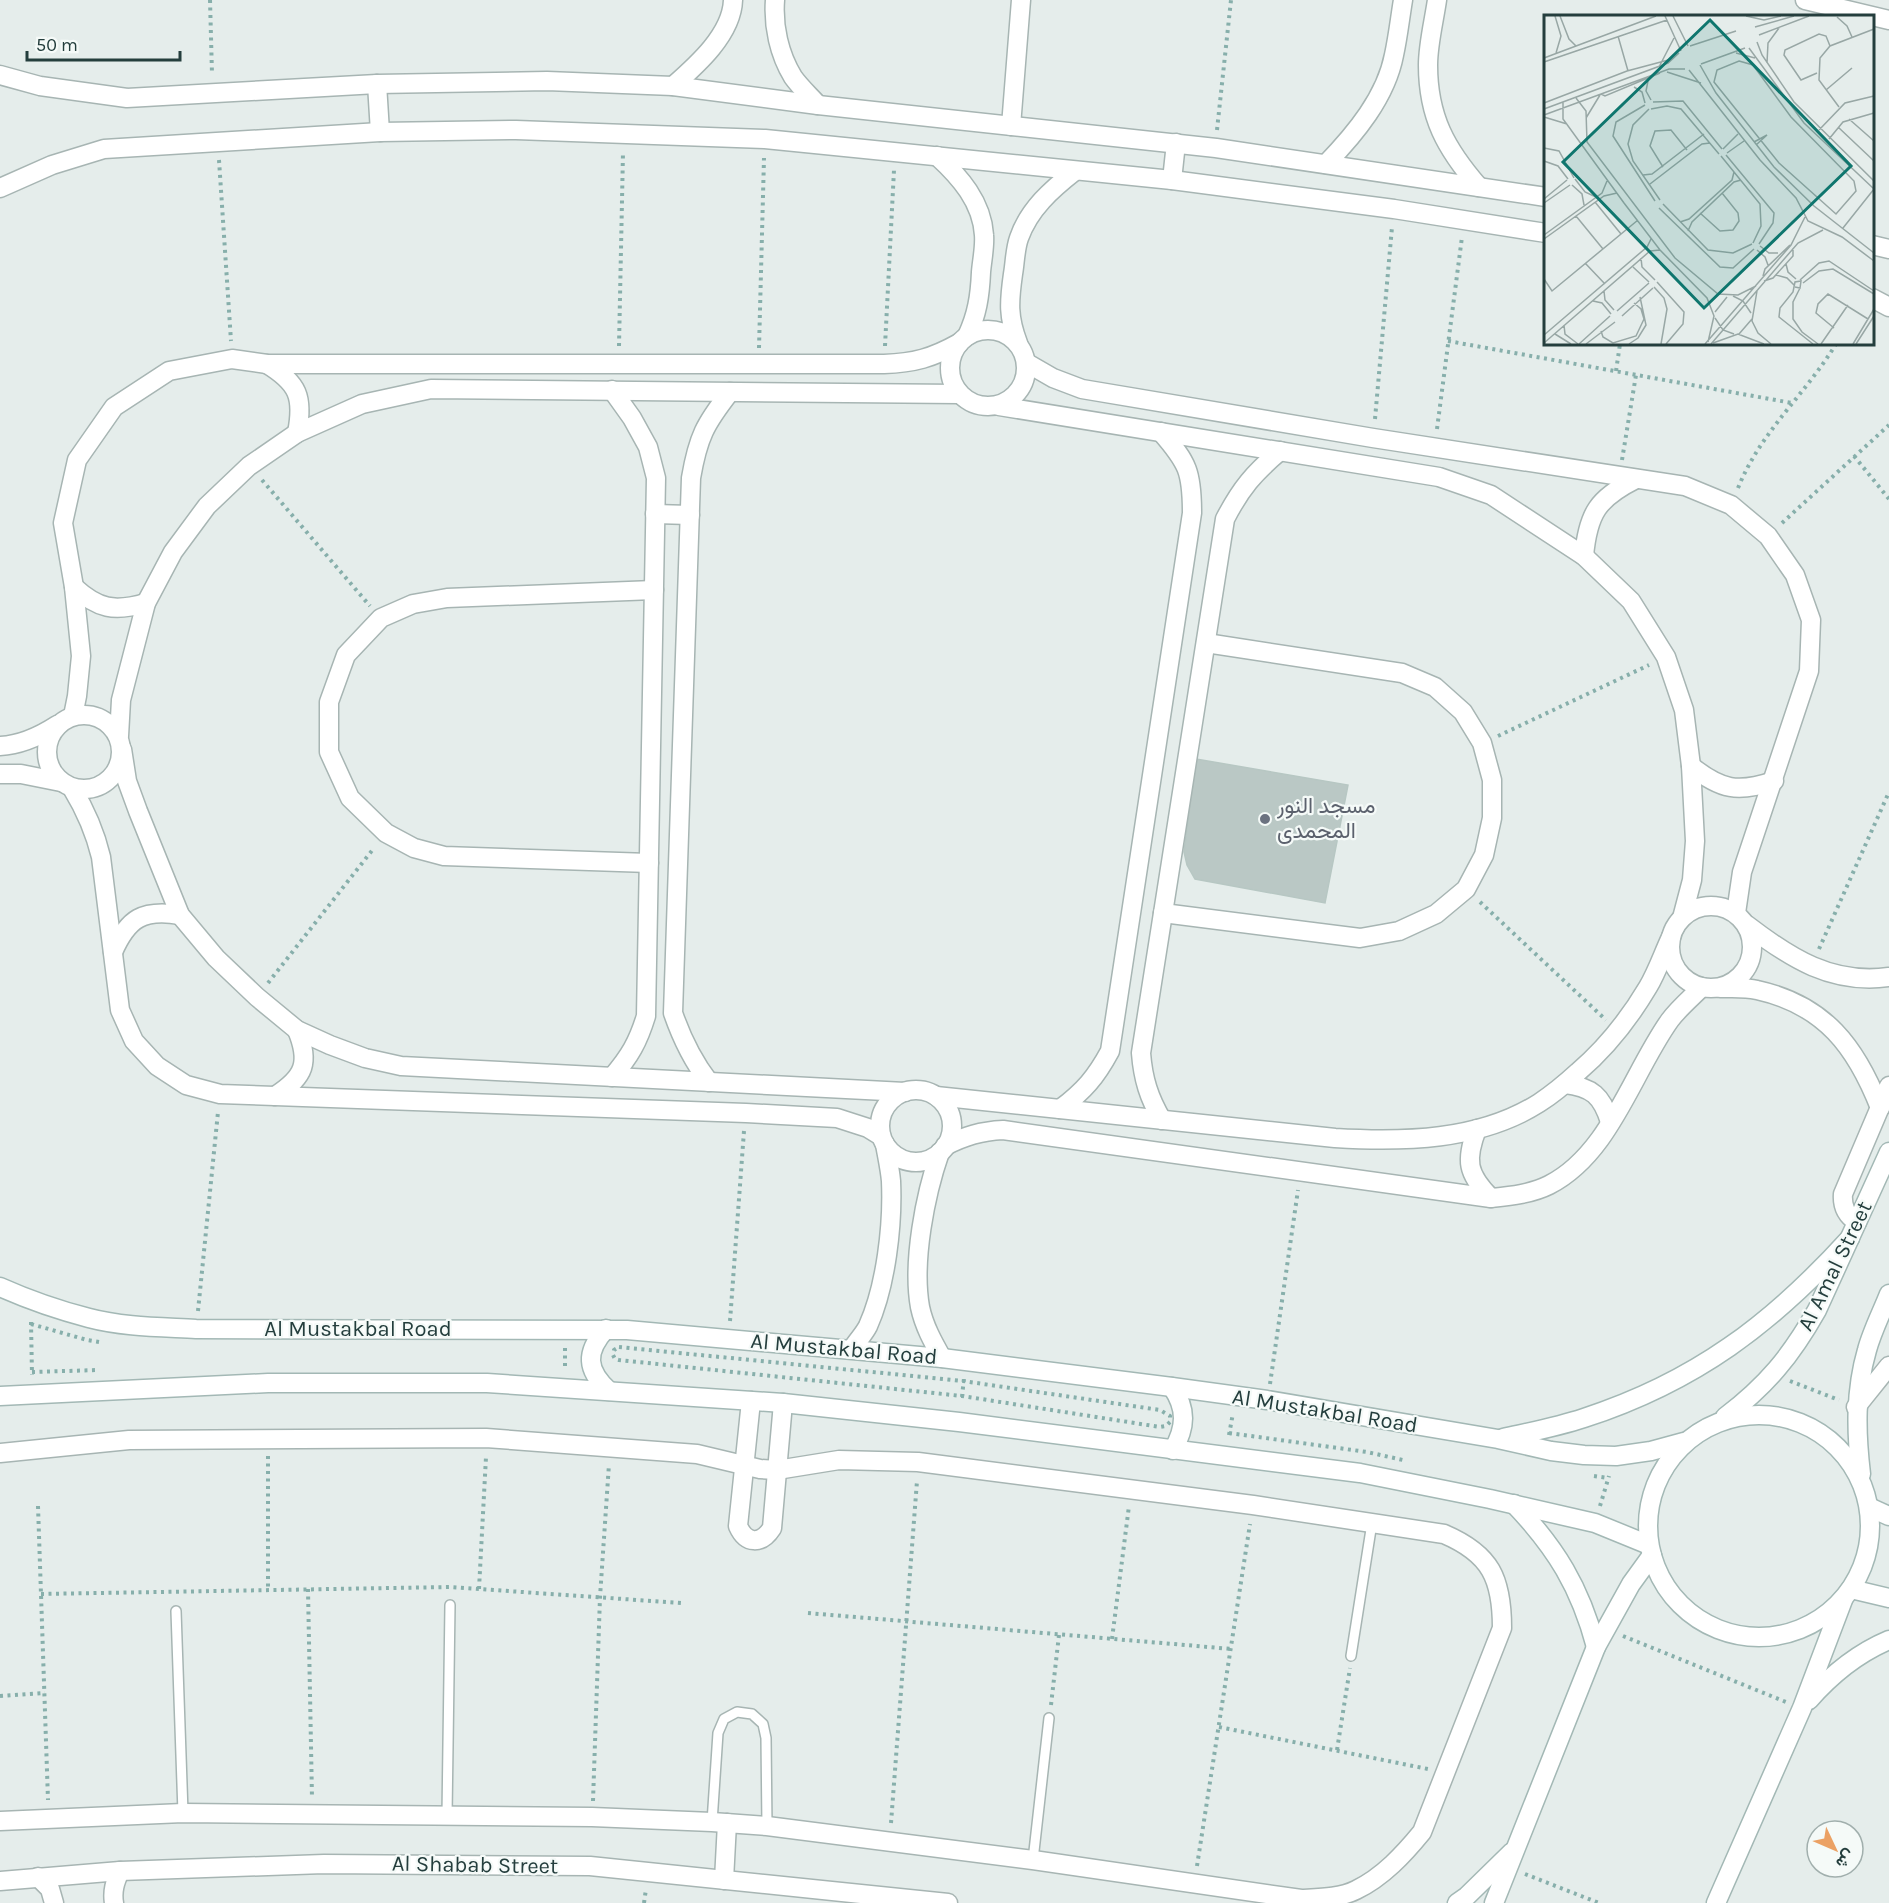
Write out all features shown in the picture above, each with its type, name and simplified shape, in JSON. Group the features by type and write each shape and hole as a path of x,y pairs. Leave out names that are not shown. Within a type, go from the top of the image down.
{"street":[{"path":"673,86 698,65 718,39 733,10 733,0"},
{"path":"775,0 774,13 779,47 794,77 818,105"},
{"path":"1011,126 1021,0"},
{"path":"1326,164 1355,133 1383,87 1394,57 1403,0"},
{"path":"1437,0 1428,63 1430,98 1440,131 1456,161 1479,187"},
{"path":"1805,0 1867,15"},
{"path":"1871,0 1884,19"},
{"path":"0,75 40,86 126,98 377,84 547,81 673,86 818,105 1216,148 1544,197"},
{"path":"377,84 380,132"},
{"path":"0,188 52,165 104,149 380,132 516,130 765,139 937,156 1172,180 1394,208 1544,233"},
{"path":"1172,180 1176,143"},
{"path":"937,156 960,177 976,204 984,234 979,300 975,319 952,355 949,369 952,382 959,394 977,406 999,406 1439,477 1491,495 1584,556 1631,601 1666,657 1684,710 1691,766 1695,841 1692,880 1682,918"},
{"path":"999,406 1012,399 1021,389 1026,376 1027,363 1010,324 1009,304 1019,238 1032,212 1051,190 1075,171"},
{"path":"1874,245 1889,249"},
{"path":"1874,299 1889,307"},
{"path":"1018,343 1007,334 994,330 980,331 935,356 910,363 884,364 267,363 232,359 169,371 114,407 77,460 63,523 74,587 81,656 77,696 67,719 52,733 47,746 47,759 52,772 86,809 99,849 120,1010 134,1041 157,1066 186,1085 220,1094 837,1118 868,1128 883,1140 896,1156 910,1162 926,1160 973,1134 1003,1130 1491,1198 1520,1195 1548,1185 1574,1169 1594,1148 1670,1020 1710,988 1734,982 1745,971 1752,956 1753,940 1742,919 1742,872 1809,671 1811,620 1795,575 1768,536 1731,506 1685,486 1435,448 1082,389 1053,378 1027,363"},
{"path":"267,363 285,375 297,392 301,413 297,433"},
{"path":"0,774 31,775 87,790 101,786 113,777 120,764 121,700 146,603 173,552 207,506 249,466 297,433 362,404 430,389 959,394"},
{"path":"612,390 632,418 648,447 656,478 646,1016 639,1038 628,1059 612,1077"},
{"path":"709,1082 693,1060 681,1037 674,1012 691,478 696,446 710,417 730,392"},
{"path":"1060,1109 1081,1094 1098,1074 1110,1051 1192,513 1192,483 1181,454 1161,432"},
{"path":"1162,1120 1150,1099 1143,1077 1141,1053 1225,519 1239,493 1281,451"},
{"path":"1584,556 1586,531 1596,508 1628,478"},
{"path":"655,514 690,515"},
{"path":"74,587 89,600 107,608 127,609 146,603"},
{"path":"649,863 444,856 414,848 386,833 350,798 330,752 329,702 346,655 381,618 413,604 447,598 654,590"},
{"path":"1163,913 1360,938 1399,931 1436,914 1466,889 1484,855 1492,818 1492,780 1482,743 1463,712 1435,687 1401,673 1206,643"},
{"path":"0,746 24,742 43,734 67,719 87,715 100,718 111,725 120,743 128,781 138,811 180,915 216,958 256,997 297,1030 365,1058 401,1066 905,1092 921,1090 936,1096 1382,1141 1430,1138 1477,1129 1509,1119 1538,1104 1565,1084 1593,1059 1618,1031 1648,987 1675,927 1694,909 1708,905 1723,906 1777,948 1811,967 1843,978 1889,977"},
{"path":"651,721 683,722"},
{"path":"1156,751 1188,754"},
{"path":"1691,766 1709,780 1730,788 1752,788 1774,781"},
{"path":"112,952 121,932 138,918 159,912 180,915"},
{"path":"1671,937 1670,954 1676,969 1687,981 1710,988 1755,989 1790,999 1821,1017 1847,1045 1868,1078 1880,1108"},
{"path":"275,1096 292,1085 302,1068 304,1048 297,1030"},
{"path":"1565,1084 1581,1086 1595,1094 1605,1107 1610,1122"},
{"path":"1498,1439 1581,1419 1620,1406 1658,1389 1729,1348 1777,1311 1815,1276 1854,1230 1845,1210 1844,1194 1889,1086"},
{"path":"852,1349 866,1329 877,1304 883,1278 890,1214 891,1179 880,1122 884,1109 893,1098 905,1092"},
{"path":"936,1096 946,1106 951,1119 951,1133 929,1184 917,1281 921,1309 930,1336 942,1358"},
{"path":"1477,1129 1470,1147 1470,1166 1477,1184 1491,1198"},
{"name":"Al Amal Street","path":"1719,1422 1749,1399 1774,1374 1805,1331 1817,1310 1889,1152"},
{"name":"Al Mustakbal Road","path":"0,1287 31,1300 91,1319 136,1325 196,1329 606,1329 942,1358 1172,1387 1267,1400 1584,1455 1616,1456 1651,1451 1684,1442"},
{"path":"1716,1903 1724,1894 1847,1594 1864,1563 1870,1535 1869,1507 1861,1479 1856,1407 1867,1348 1889,1294"},
{"path":"606,1329 596,1340 591,1353 591,1367 597,1380 609,1391"},
{"path":"1856,1407 1889,1366"},
{"path":"0,1396 268,1383 487,1383 783,1403 959,1422 1360,1473 1595,1523 1651,1550"},
{"path":"1172,1387 1180,1398 1184,1410 1181,1436 1173,1450"},
{"path":"751,1401 738,1526 742,1534 750,1539 759,1540 767,1536 772,1528 783,1403"},
{"path":"1861,1479 1846,1455 1826,1436 1801,1422 1774,1415 1746,1415 1719,1422 1684,1442 1667,1464 1654,1490 1649,1516 1651,1550 1664,1582 1682,1606 1706,1624 1734,1634 1764,1637 1793,1632 1820,1619 1847,1594 1889,1598"},
{"path":"0,1453 129,1440 486,1438 697,1454 777,1470 839,1460 918,1462 1253,1505 1444,1534 1464,1542 1481,1556 1497,1581 1502,1603 1502,1628 1422,1832 1407,1851 1380,1875 1355,1890 1329,1897 1301,1899 1032,1860 767,1826 719,1823 592,1816 183,1813 0,1821"},
{"path":"1514,1504 1558,1555 1584,1607 1596,1647"},
{"path":"1869,1507 1889,1516"},
{"path":"1494,1903 1596,1647 1651,1550"},
{"path":"1802,1708 1826,1681 1854,1658 1889,1640"},
{"path":"719,1823 724,1880"},
{"path":"1457,1903 1518,1846"},
{"name":"Al Shabab Street","path":"0,1881 120,1871 324,1864 590,1866 948,1903"},
{"path":"114,1903 115,1883 120,1871"},
{"path":"38,1877 50,1889 54,1903"}],"lane":[{"path":"1351,1656 1372,1523"},
{"path":"447,1815 450,1605"},
{"path":"176,1611 183,1813"},
{"path":"719,1823 718,1733 724,1719 737,1712 752,1714 763,1724 766,1738 767,1826"},
{"path":"1032,1860 1049,1718"}],"path":[{"path":"210,0 212,93"},
{"path":"1216,148 1232,0"},
{"path":"619,364 624,134"},
{"path":"759,364 765,139"},
{"path":"218,142 232,359"},
{"path":"884,364 895,152"},
{"path":"1373,438 1394,208"},
{"path":"1435,448 1464,220"},
{"path":"1448,341 1792,403"},
{"path":"1616,371 1620,345"},
{"path":"1731,506 1746,468 1767,434 1821,370 1835,345"},
{"path":"1628,478 1636,375"},
{"path":"1768,536 1889,425"},
{"path":"1854,456 1889,498"},
{"path":"249,466 381,618"},
{"path":"1482,743 1666,657"},
{"path":"1811,967 1889,792"},
{"path":"256,997 386,833"},
{"path":"1466,889 1618,1031"},
{"path":"196,1329 220,1094"},
{"path":"728,1339 746,1113"},
{"path":"1267,1400 1301,1171"},
{"path":"31,1300 32,1394"},
{"path":"565,1329 565,1388"},
{"path":"625,1347 963,1381 1160,1410 1170,1416 1170,1422 1160,1427 962,1396 619,1360 613,1355 614,1350 625,1347"},
{"path":"959,1422 965,1361"},
{"path":"1774,1374 1856,1407"},
{"path":"1225,1456 1236,1396"},
{"path":"268,1438 268,1590"},
{"path":"479,1589 486,1438"},
{"path":"592,1816 600,1598 610,1448"},
{"path":"1595,1523 1616,1456"},
{"path":"890,1842 918,1462"},
{"path":"1112,1639 1131,1489"},
{"path":"1195,1884 1253,1505"},
{"path":"38,1506 49,1819"},
{"path":"41,1594 450,1587 681,1604"},
{"path":"308,1589 313,1814"},
{"path":"808,1613 1232,1649"},
{"path":"1605,1629 1802,1708"},
{"path":"1049,1718 1059,1635"},
{"path":"1337,1750 1351,1656"},
{"path":"0,1696 45,1693"},
{"path":"1220,1727 1446,1772"},
{"path":"1509,1868 1599,1903"}],"building":[{"name":"مسجد النور المحمدى","path":"1196,759 1348,785 1325,903 1195,879 1187,865 1184,852"}],"place":[{"name":"مسجد النور المحمدى","path":"1265,819"}]}
